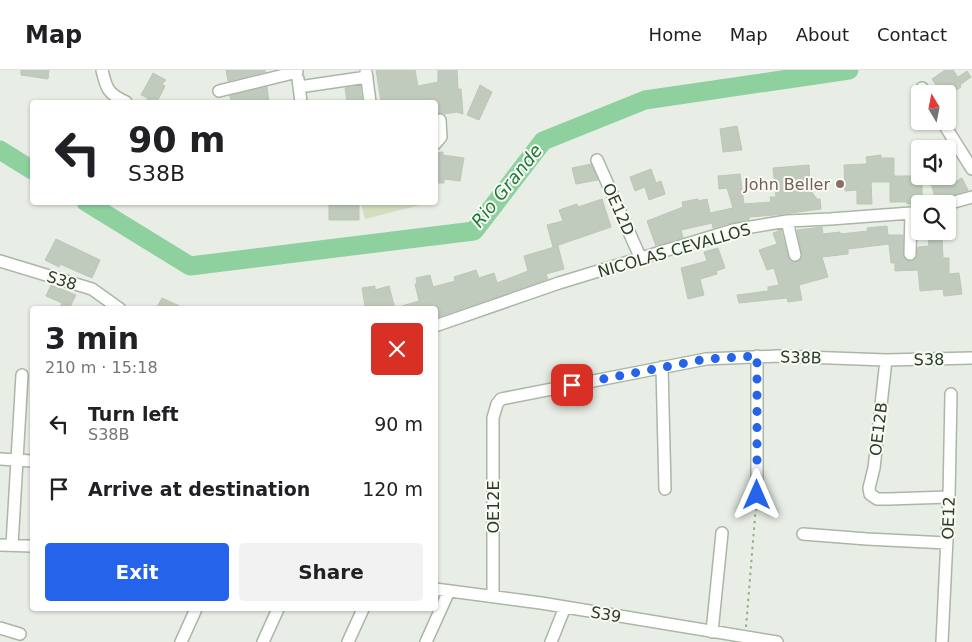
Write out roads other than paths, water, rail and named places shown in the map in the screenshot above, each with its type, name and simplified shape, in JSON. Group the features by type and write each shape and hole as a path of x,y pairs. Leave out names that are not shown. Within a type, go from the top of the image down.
{"street":[{"path":"102,70 110,93 122,100"},
{"path":"219,91 297,71 301,100"},
{"path":"299,87 366,74 370,100"},
{"path":"438,141 441,138 440,120"},
{"path":"948,130 972,168"},
{"name":"OE12D","path":"597,160 641,259"},
{"path":"956,201 972,197"},
{"name":"NICOLAS CEVALLOS","path":"438,325 559,283 732,230 787,221 911,212"},
{"path":"787,221 795,255"},
{"path":"910,254 912,240"},
{"name":"S38","path":"0,261 92,289 116,306"},
{"path":"757,356 757,495"},
{"name":"S38B","path":"493,418 495,408 501,399 706,359 757,356 886,360"},
{"name":"S38","path":"886,360 972,358"},
{"name":"OE12B","path":"886,360 873,475 869,488 872,496 877,499 888,500 949,497"},
{"path":"662,367 665,489"},
{"path":"22,375 16,460 6,545 30,546"},
{"name":"OE12","path":"942,642 949,497 951,394"},
{"name":"OE12E","path":"493,418 493,596"},
{"path":"0,458 30,461"},
{"path":"712,632 722,533"},
{"path":"803,534 947,542"},
{"name":"S39","path":"438,589 565,607 712,632 739,639 777,642"},
{"path":"426,642 449,591"},
{"path":"551,642 565,607"},
{"path":"181,642 195,611"},
{"path":"263,642 277,611"},
{"path":"348,642 362,611"},
{"path":"0,628 20,634"}],"waterway":[{"name":"Rio Grande","path":"91,205 190,266 474,231 543,141 645,100 849,70"},
{"name":"Rio Grande","path":"0,150 30,169"}],"place":[{"name":"John Beller","path":"840,184"}]}
